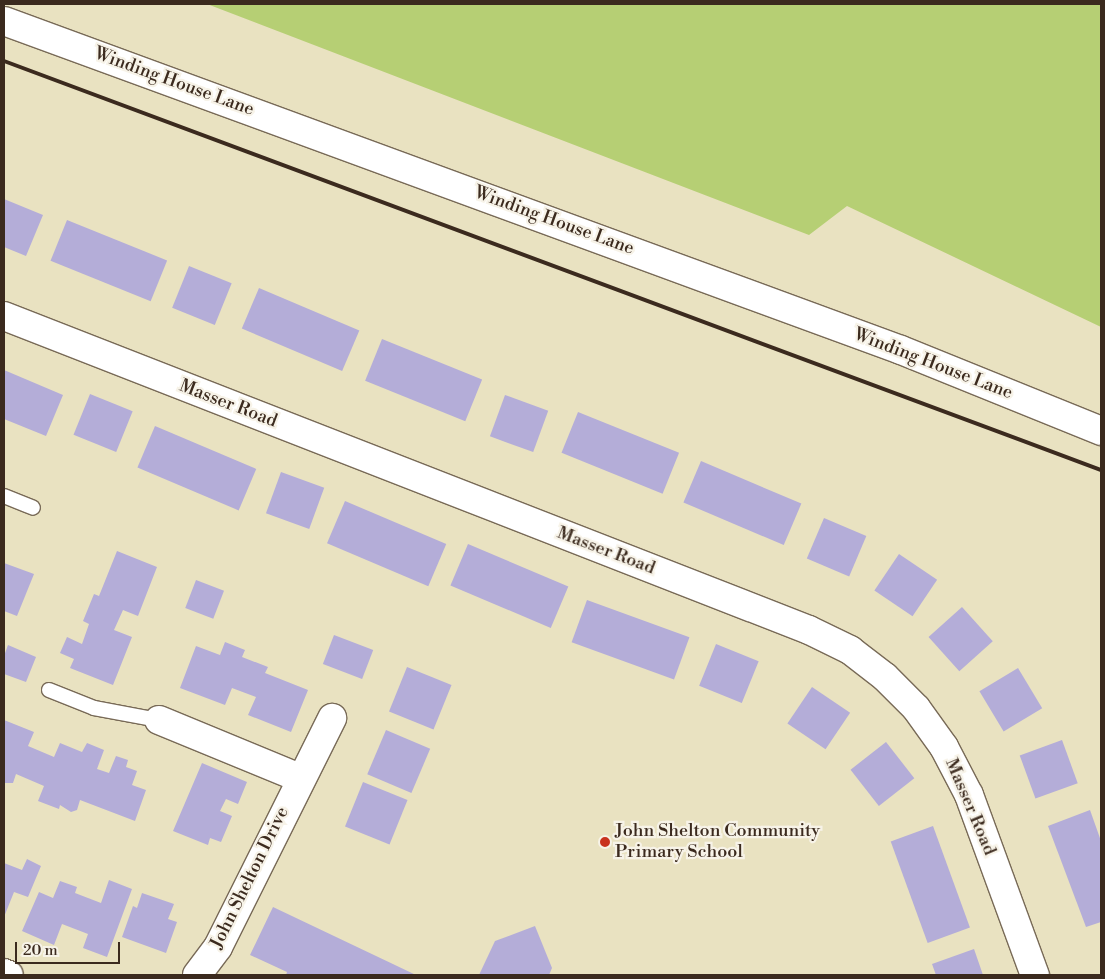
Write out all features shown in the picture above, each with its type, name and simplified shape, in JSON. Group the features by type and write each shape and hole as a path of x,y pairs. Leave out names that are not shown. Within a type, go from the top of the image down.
{"street":[{"name":"Winding House Lane","path":"4,21 900,350 1101,430"},
{"name":"Masser Road","path":"4,316 809,630 850,650 885,677 916,708 944,747 968,796 1035,975"},
{"name":"John Shelton Drive","path":"197,975 218,947 300,778 332,718"},
{"path":"159,720 300,778"},
{"path":"4,973 9,975"}],"lane":[{"path":"4,496 33,508"},
{"path":"49,690 94,708 159,720"}],"green space":[{"path":"207,4 1101,4 1101,327 847,206 809,235"}],"building":[{"path":"4,199 43,215 26,256 4,247"},
{"path":"67,220 167,260 151,301 51,261"},
{"path":"189,266 232,283 215,325 172,308"},
{"path":"259,288 359,331 342,371 242,329"},
{"path":"382,339 482,379 465,421 365,381"},
{"path":"4,370 63,395 46,436 4,419"},
{"path":"90,394 133,411 116,452 74,435"},
{"path":"505,395 548,411 533,452 490,436"},
{"path":"578,412 679,453 663,494 562,453"},
{"path":"155,426 256,469 239,510 137,467"},
{"path":"701,461 801,504 784,545 683,502"},
{"path":"281,472 324,488 309,529 266,513"},
{"path":"345,501 446,544 428,586 327,543"},
{"path":"824,518 866,536 849,576 807,559"},
{"path":"468,544 568,587 551,628 450,585"},
{"path":"117,551 157,567 138,616 123,610 114,630 132,637 113,685 70,668 74,659 60,653 67,637 82,644 89,624 83,621 94,594 99,596"},
{"path":"899,554 937,580 913,616 874,590"},
{"path":"4,563 34,574 17,616 4,611"},
{"path":"196,580 224,591 213,619 185,608"},
{"path":"587,600 689,637 674,680 572,642"},
{"path":"962,607 993,641 959,671 929,637"},
{"path":"334,635 373,650 362,679 323,664"},
{"path":"225,642 245,650 242,657 268,667 265,673 308,690 291,732 248,715 256,697 232,688 225,705 180,688 196,646 220,655"},
{"path":"716,644 759,661 742,703 699,686"},
{"path":"8,645 36,657 26,682 4,674 4,656"},
{"path":"407,667 452,685 434,729 389,712"},
{"path":"1018,668 1042,708 1004,731 979,691"},
{"path":"812,687 850,713 826,749 787,723"},
{"path":"4,720 34,732 28,746 54,757 60,743 82,752 87,743 104,750 97,769 109,773 116,756 128,760 126,767 137,771 132,785 146,790 135,821 80,800 77,810 71,812 60,805 59,809 38,801 44,786 16,774 13,783 4,783"},
{"path":"386,730 430,749 411,793 367,774"},
{"path":"1062,740 1078,783 1035,799 1020,755"},
{"path":"886,742 914,778 879,806 851,770"},
{"path":"202,763 247,782 238,804 226,799 220,811 232,816 221,842 210,838 208,845 173,831"},
{"path":"363,782 408,800 390,844 345,827"},
{"path":"1090,810 1101,841 1101,922 1086,927 1048,826"},
{"path":"933,826 970,927 928,943 891,841"},
{"path":"27,859 41,866 28,897 14,892 4,917 4,863 22,870"},
{"path":"109,880 132,889 107,957 83,948 88,934 62,924 54,945 22,931 39,892 53,898 60,881 77,887 75,893 101,903"},
{"path":"142,893 174,904 168,919 177,922 166,953 122,937 133,906 137,908"},
{"path":"273,907 416,975 286,975 287,972 250,955"},
{"path":"535,926 552,968 549,975 479,975 495,941"},
{"path":"974,949 983,975 936,975 932,964"}],"railway":[{"path":"4,61 1101,470"}],"place":[{"name":"John Shelton Community Primary School","path":"605,842"}]}
